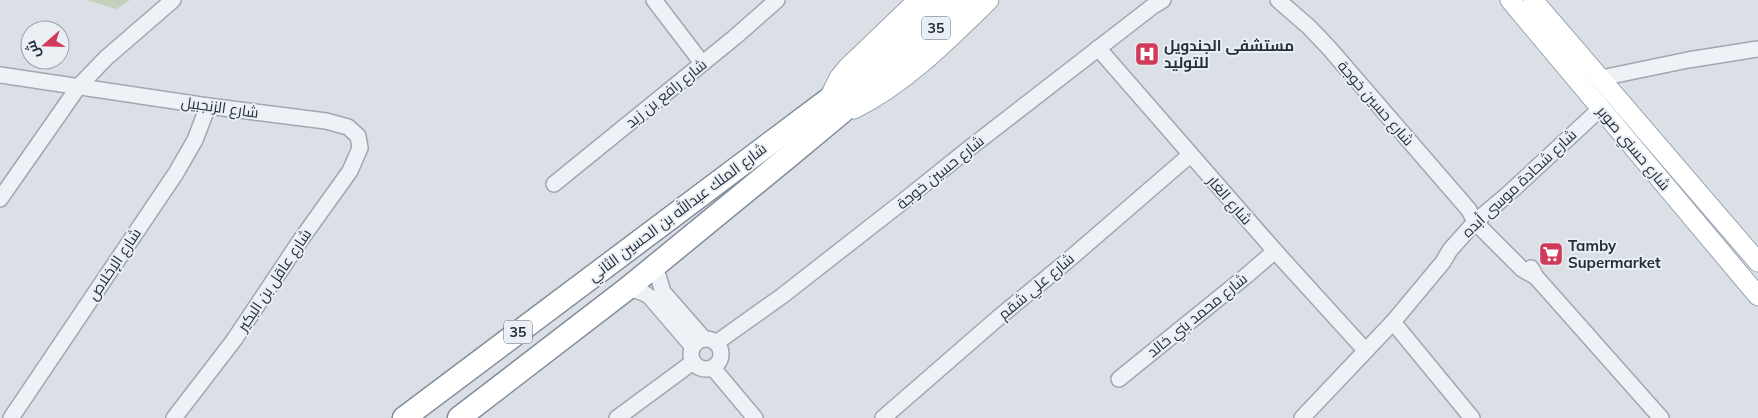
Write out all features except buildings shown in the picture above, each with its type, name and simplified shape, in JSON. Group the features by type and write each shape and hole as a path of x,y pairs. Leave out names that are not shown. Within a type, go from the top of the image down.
{"highway":[{"name":"شارع الملك عبدالله بن الحسين الثاني","path":"900,51 943,0"},
{"name":"شارع الملك عبدالله بن الحسين الثاني","path":"459,418 655,266 835,106 900,51 966,0"},
{"name":"شارع الملك عبدالله بن الحسين الثاني","path":"404,418 835,106"}],"main road":[{"path":"918,0 848,67 839,78 835,106 867,102 895,84 989,0"},
{"name":"شارع حسني صوبر","path":"1510,0 1758,296"},
{"name":"شارع حسني صوبر","path":"1533,0 1758,262"},
{"path":"1689,214 1703,199"}],"street":[{"path":"0,199 79,86 106,58 173,0"},
{"path":"654,0 702,63"},
{"name":"شارع رافع بن زيد","path":"554,184 735,37 777,0"},
{"name":"شارع حسين خوجة","path":"617,418 702,348 782,296 1098,48 1163,0"},
{"name":"شارع حسين خوجة","path":"1278,0 1309,27 1329,48 1480,219 1528,264 1536,277 1661,418"},
{"name":"شارع الغار","path":"1098,48 1274,251 1366,350"},
{"path":"1601,78 1688,60 1758,49"},
{"name":"شارع الزنجبيل","path":"0,75 208,106 326,121 348,127 358,136"},
{"name":"شارع الإخلاص","path":"11,418 176,173 195,140 208,106"},
{"name":"شارع شحادة موسى أبده","path":"1307,416 1392,322 1480,219 1600,108"},
{"name":"شارع عاقل بن البكير","path":"174,418 234,340 293,251 350,171 360,148 358,136"},
{"name":"شارع علي شقم","path":"883,418 990,324 1066,262 1190,155"},
{"name":"شارع محمد بني خالد","path":"1119,379 1239,282 1274,251"},
{"path":"628,288 650,297 702,348 720,350 721,356 713,368 702,369 702,348 663,292 655,266"},
{"path":"1392,322 1472,418"},
{"path":"713,368 755,418"}],"green space":[{"path":"87,0 130,0 116,9"}],"place":[{"name":"مستشفى الجندويل للتوليد","path":"1147,54"},
{"name":"Tamby Supermarket","path":"1551,254"}]}
